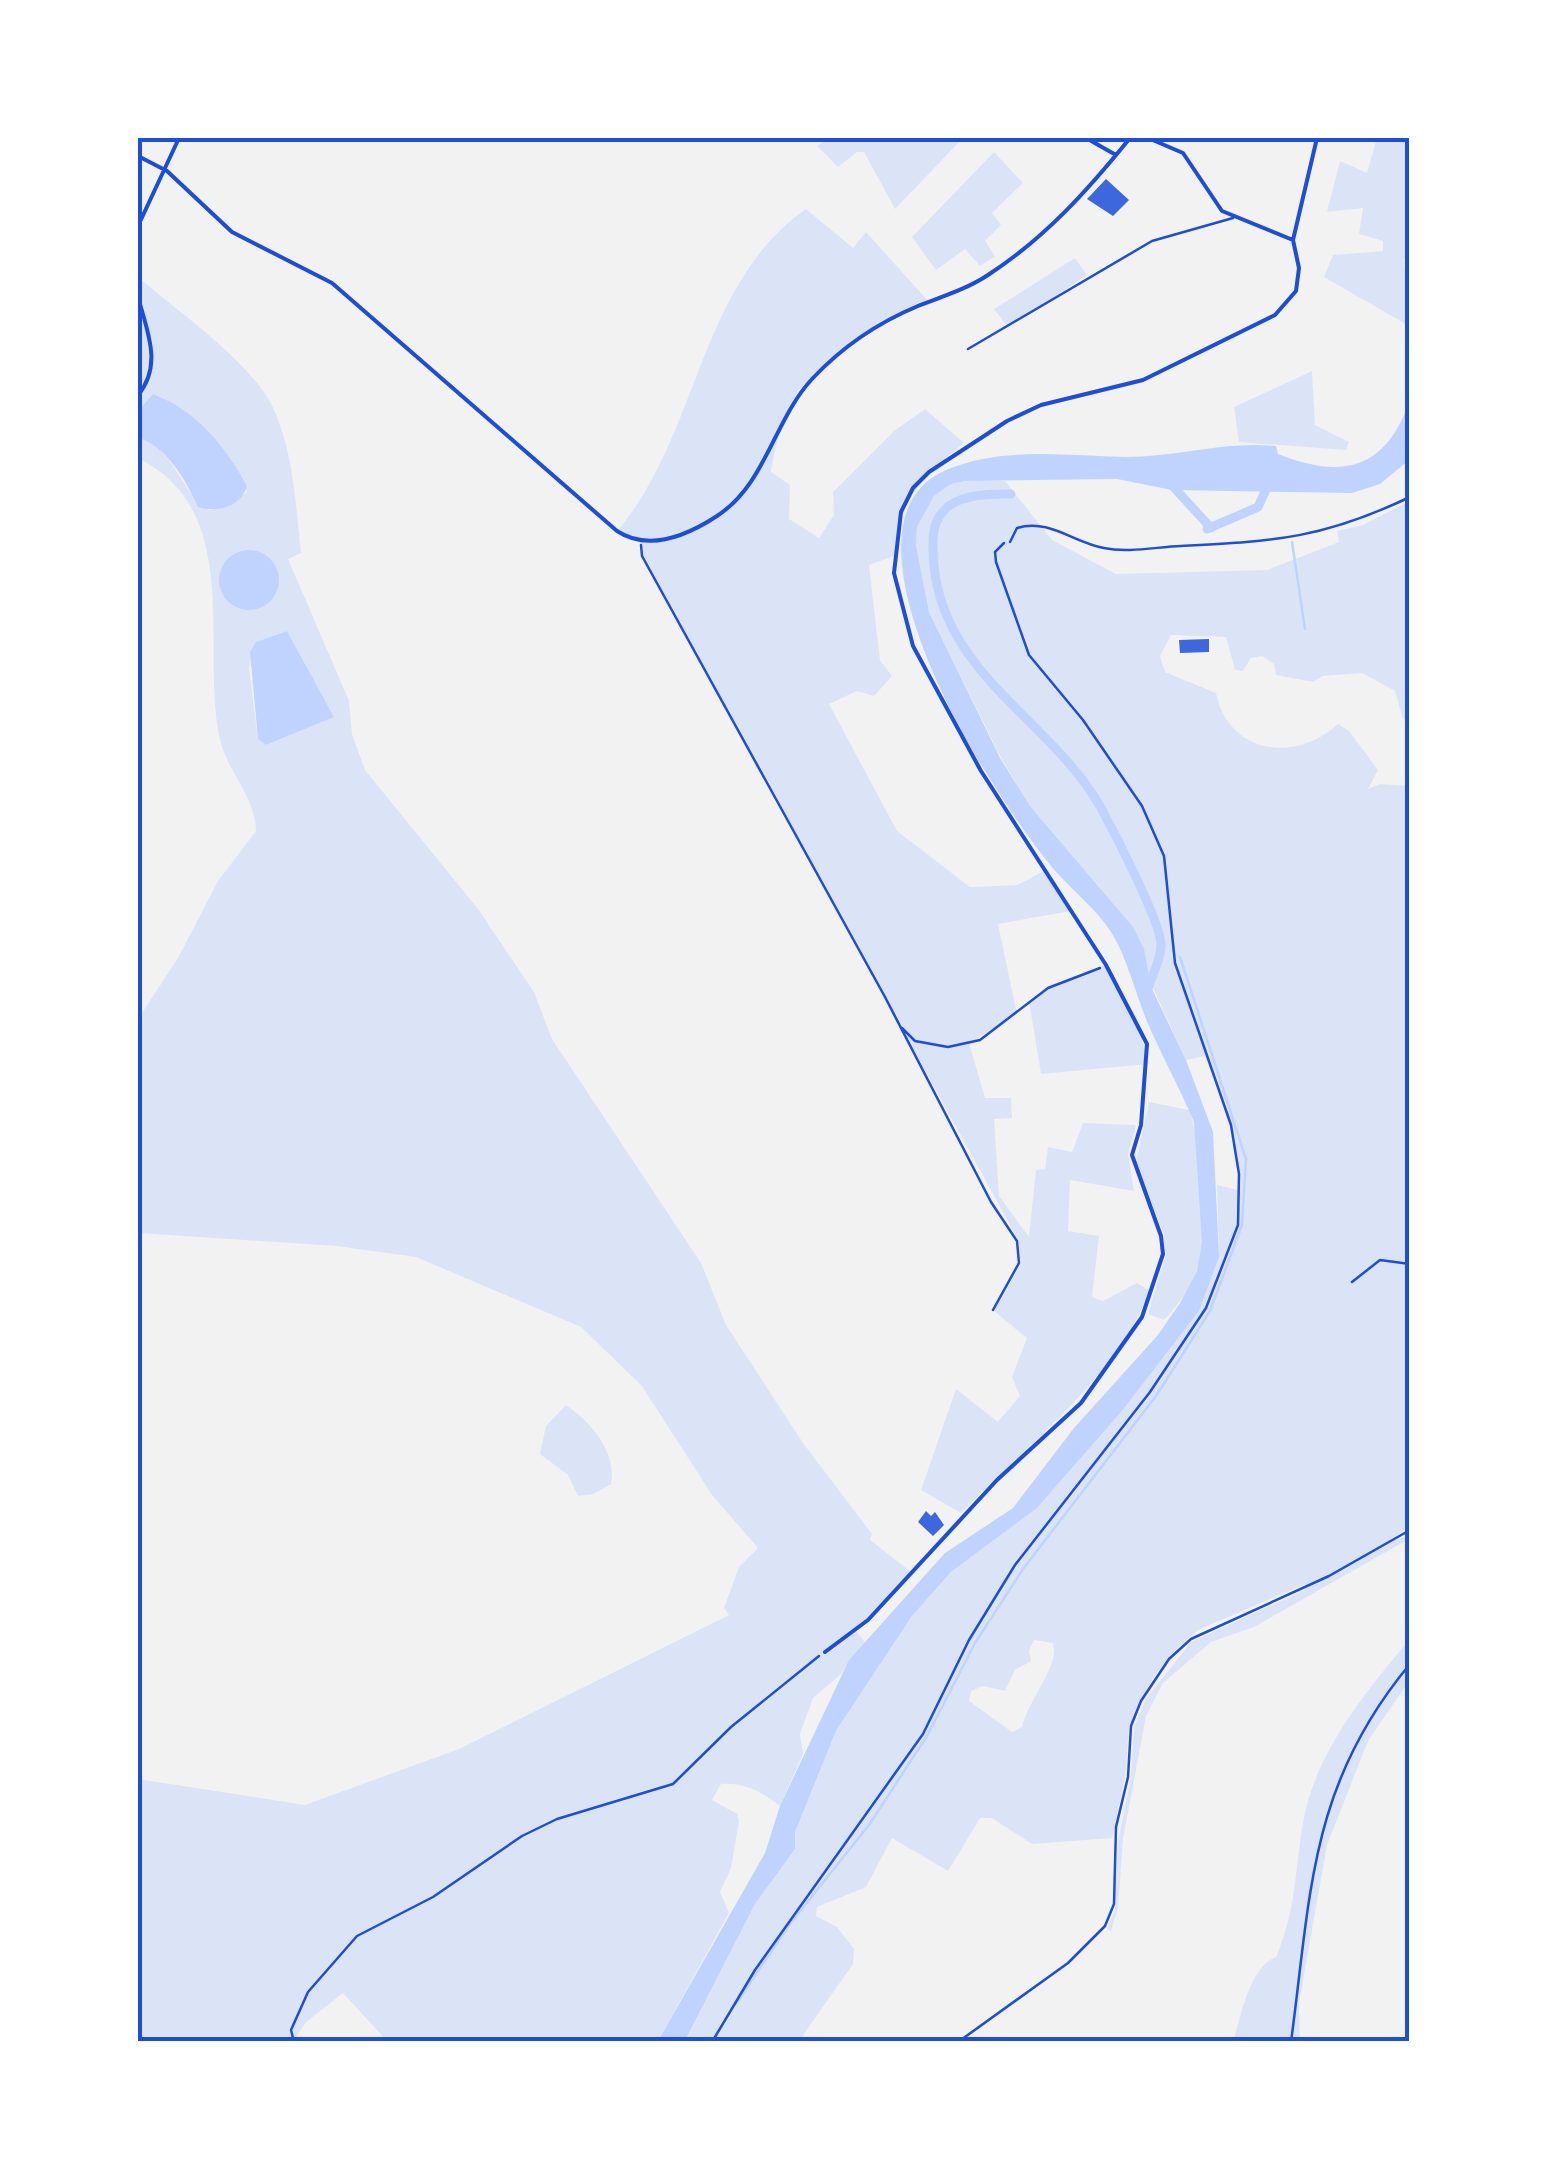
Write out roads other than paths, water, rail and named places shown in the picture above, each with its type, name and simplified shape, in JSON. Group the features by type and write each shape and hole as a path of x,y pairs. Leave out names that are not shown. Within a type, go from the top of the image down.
{"street":[{"path":"138,226 167,171 179,138"},
{"path":"1086,138 1116,155"},
{"path":"138,156 167,171 232,232 332,282 617,531 641,541 683,533 730,506 762,465 796,400 829,362 870,330 986,277 1056,224 1130,138"},
{"path":"1148,138 1184,154 1222,211 1232,218 1265,225 1293,240"},
{"path":"824,1652 868,1620 998,1480 1081,1403 1132,1333 1158,1281 1164,1254 1132,1155 1140,1125 1147,1044 1106,965 981,771 913,646 896,591 897,527 913,488 974,440 1041,405 1143,380 1274,315 1296,291 1299,268 1293,240 1317,138"},
{"path":"138,298 150,334 152,367 138,395"}],"lane":[{"path":"968,349 1152,241 1232,218"},
{"path":"1010,542 1017,528 1033,526 1053,528 1102,548 1272,542 1306,537 1410,497"}],"water":[{"path":"153,394 196,420 230,457 247,486 240,499 221,509 198,507 166,456 138,438 138,411"},
{"path":"1409,403 1409,460 1380,484 1352,493 1172,490 1117,479 965,481 951,484 934,496 917,527 916,545 929,612 1000,758 1030,806 1133,927 1144,949 1151,987 1186,1060 1213,1132 1219,1257 1199,1311 1122,1411 1037,1508 951,1572 912,1616 836,1731 795,1832 795,1849 755,1904 685,2041 658,2041 765,1853 780,1806 849,1660 945,1553 1013,1508 1074,1428 1158,1335 1197,1271 1202,1242 1194,1122 1149,1026 1119,946 1106,925 1031,841 1008,807 949,707 929,663 912,616 903,570 903,528 916,493 946,470 1012,455 1126,457 1257,445 1276,446 1278,454 1301,462 1341,467 1373,456 1387,443"},
{"path":"249,550 270,559 279,580 270,601 249,610 228,601 219,580 228,559"},
{"path":"287,631 334,717 266,745 258,739 250,652 256,642"}],"waterway":[{"path":"1207,529 1258,507 1270,481"},
{"path":"1169,482 1211,528"},
{"path":"1011,494 970,497 940,515 933,542 937,586 950,624 970,657 1051,743 1100,806 1159,933 1160,957 1148,989"},
{"path":"1292,542 1305,629"},
{"path":"736,2004 789,1925 869,1825 927,1736 975,1643 1023,1569 1156,1396 1210,1311 1242,1225 1246,1159 1180,957"}]}
